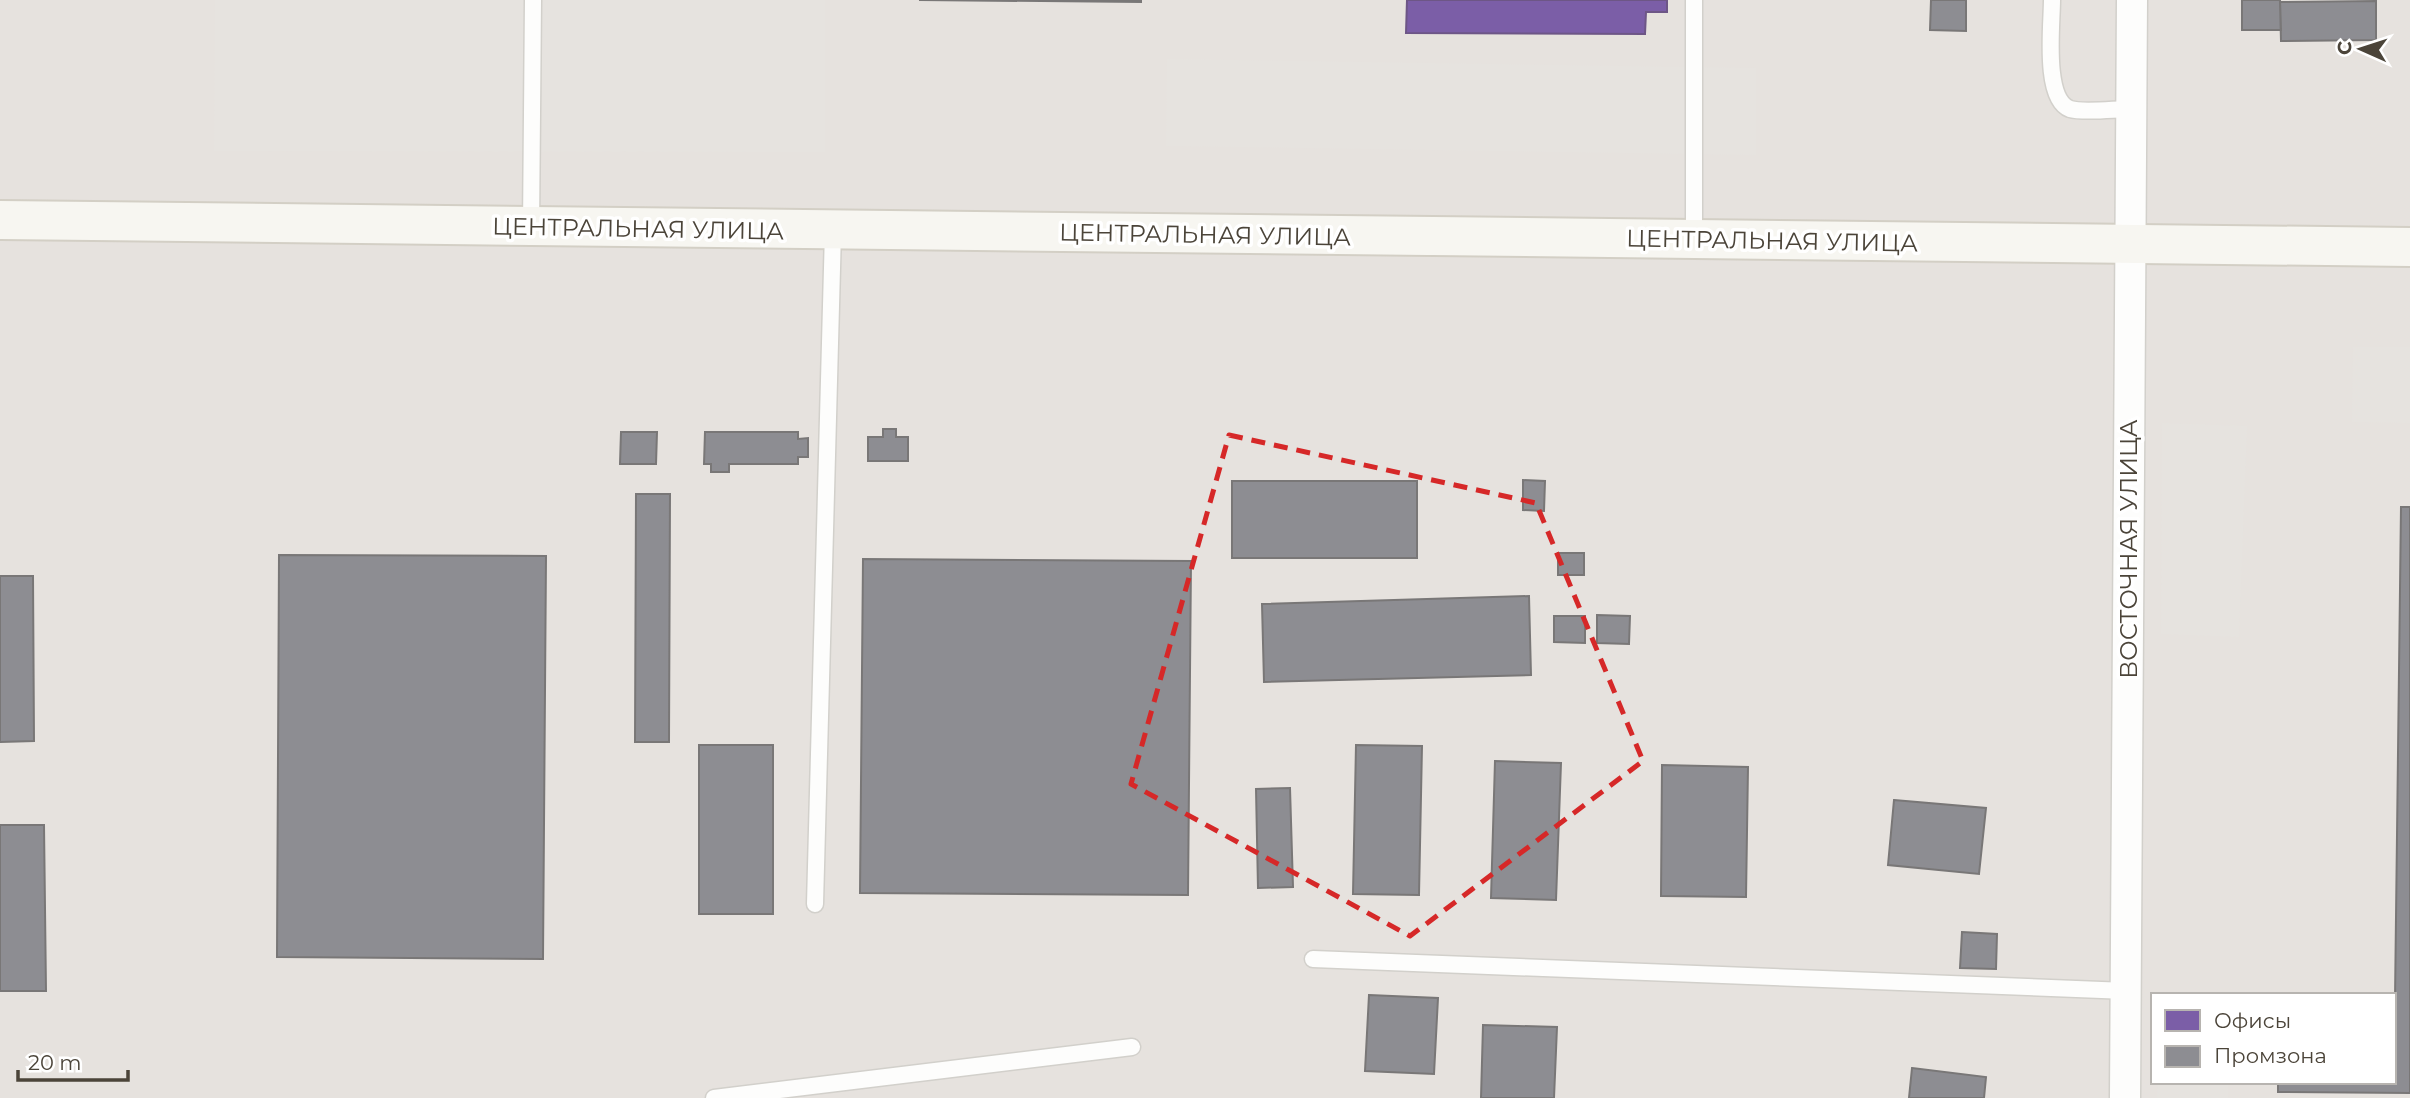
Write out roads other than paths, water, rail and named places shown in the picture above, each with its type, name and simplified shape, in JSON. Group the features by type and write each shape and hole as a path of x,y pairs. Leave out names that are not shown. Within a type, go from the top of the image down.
{"street":[{"name":"ВОСТОЧНАЯ УЛИЦА","path":"2125,1098 2132,0"},
{"name":"ЦЕНТРАЛЬНАЯ УЛИЦА","path":"0,220 2410,247"}],"lane":[{"path":"531,227 533,0"},
{"path":"1694,0 1694,240"},
{"path":"2052,0 2052,61 2057,99 2070,108 2130,109"},
{"path":"815,904 833,231"},
{"path":"1313,959 2127,991"},
{"path":"714,1098 1132,1047"}]}
